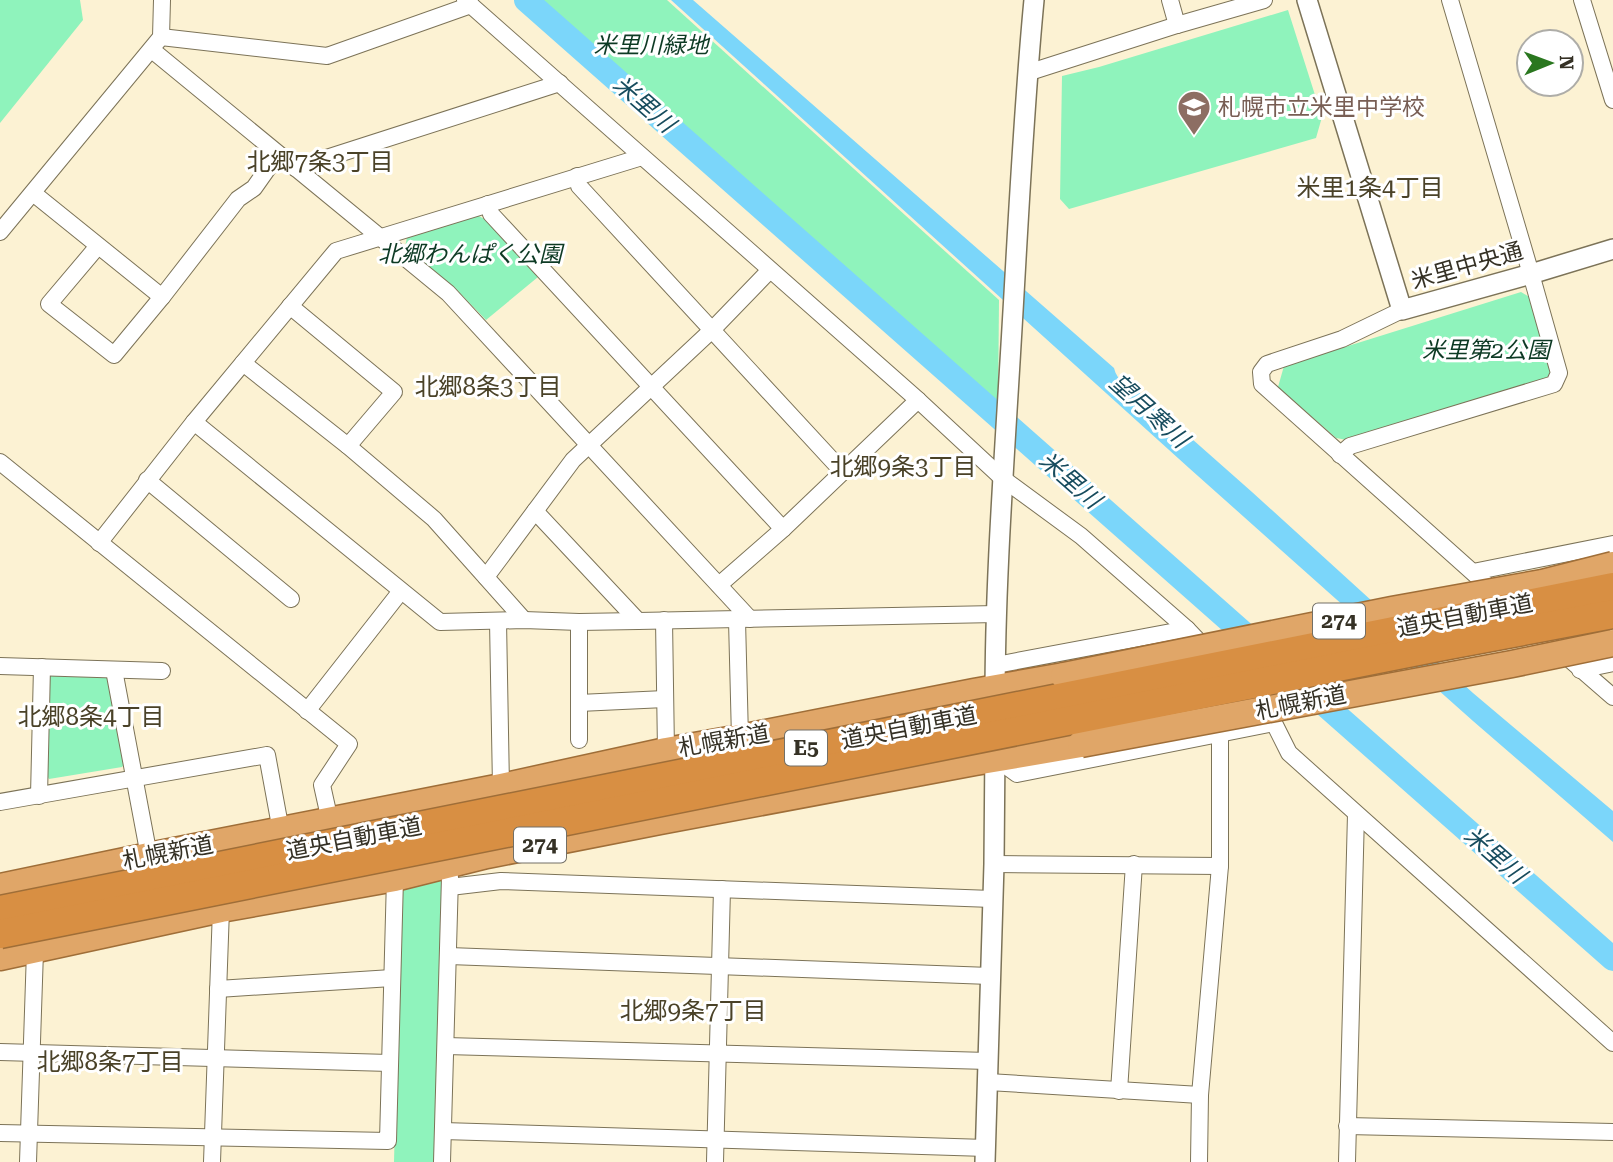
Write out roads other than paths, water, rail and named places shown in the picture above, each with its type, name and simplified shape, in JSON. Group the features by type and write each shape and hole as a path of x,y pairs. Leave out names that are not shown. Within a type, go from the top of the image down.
{"highway":[{"name":"札幌新道","path":"0,887 740,738 995,677 1064,676 1542,583 1613,565"},
{"name":"道央自動車道","path":"0,910 1613,587"},
{"name":"道央自動車道","path":"0,934 1438,646 1613,614"},
{"name":"札幌新道","path":"0,957 221,909 395,878 450,876 660,821 1613,643"}],"street":[{"path":"443,1131 715,1140 985,1155 994,864 995,677 1003,468 1027,73 1034,0"},
{"path":"1170,0 1177,25"},
{"path":"1027,73 1264,0"},
{"name":"米里中央通","path":"1307,0 1402,310 1613,249"},
{"path":"1339,454 1350,446 1554,384 1559,373 1450,0"},
{"path":"1582,0 1613,100"},
{"path":"0,232 156,44 162,1"},
{"path":"156,44 327,55 468,2 918,400 1003,468 1187,629 1274,723 1289,753 1613,1043"},
{"path":"156,44 278,155 448,293 719,585 743,619 740,738"},
{"path":"295,168 560,83"},
{"path":"99,246 49,304 114,355 238,200 254,188 278,155"},
{"path":"99,543 194,422 336,251 642,157"},
{"path":"577,176 579,186 843,472"},
{"path":"33,193 162,297"},
{"path":"488,204 491,214 783,529"},
{"path":"486,577 573,460 712,330 770,270"},
{"path":"290,306 394,393 348,446"},
{"path":"1402,310 1342,339 1267,364 1261,372 1262,384 1613,697"},
{"path":"243,363 435,519 524,620"},
{"path":"719,585 783,529 918,400"},
{"path":"194,422 440,622 997,614"},
{"path":"0,462 349,744 322,785 330,821"},
{"path":"147,480 291,600"},
{"path":"535,511 638,621"},
{"path":"1473,572 1613,544"},
{"path":"307,711 401,591"},
{"path":"664,620 666,751"},
{"path":"498,621 501,787"},
{"path":"579,622 579,740"},
{"path":"995,677 1187,629"},
{"path":"1580,670 1613,663"},
{"path":"0,666 163,671"},
{"path":"38,796 41,667"},
{"path":"114,670 149,856"},
{"path":"579,703 665,699"},
{"path":"995,758 1017,774 1274,723"},
{"path":"1199,1162 1200,1095 1220,866 1220,735"},
{"path":"0,802 267,755 281,831"},
{"path":"1347,1162 1356,814"},
{"path":"994,864 1220,866"},
{"path":"1119,1091 1134,864"},
{"path":"442,1162 450,876 501,881 992,898"},
{"path":"0,1133 388,1141 395,878"},
{"path":"715,1162 722,889"},
{"path":"212,1162 221,909"},
{"path":"28,1162 35,951"},
{"path":"449,956 990,976"},
{"path":"218,989 393,978"},
{"path":"446,1046 988,1061"},
{"path":"0,1052 390,1063"},
{"path":"988,1082 1200,1095"},
{"path":"1347,1126 1613,1132"}],"water":[{"name":"望月寒川","path":"671,0 693,0 1114,368 1124,384 1140,393 1252,492 1473,693 1613,811 1613,842 1189,468"}],"waterway":[{"name":"米里川","path":"526,0 1613,959"}],"place":[{"name":"札幌市立米里中学校","path":"1194,137"}],"district":[{"name":"北郷7条3丁目","path":"320,162"},
{"name":"米里1条4丁目","path":"1370,188"},
{"name":"北郷8条3丁目","path":"488,387"},
{"name":"北郷9条3丁目","path":"903,467"},
{"name":"北郷8条4丁目","path":"91,717"},
{"name":"北郷9条7丁目","path":"693,1011"},
{"name":"北郷8条7丁目","path":"110,1062"}],"park label":[{"name":"米里川緑地","path":"651,45"},
{"name":"北郷わんぱく公園","path":"470,254"},
{"name":"米里第2公園","path":"1486,350"}]}
